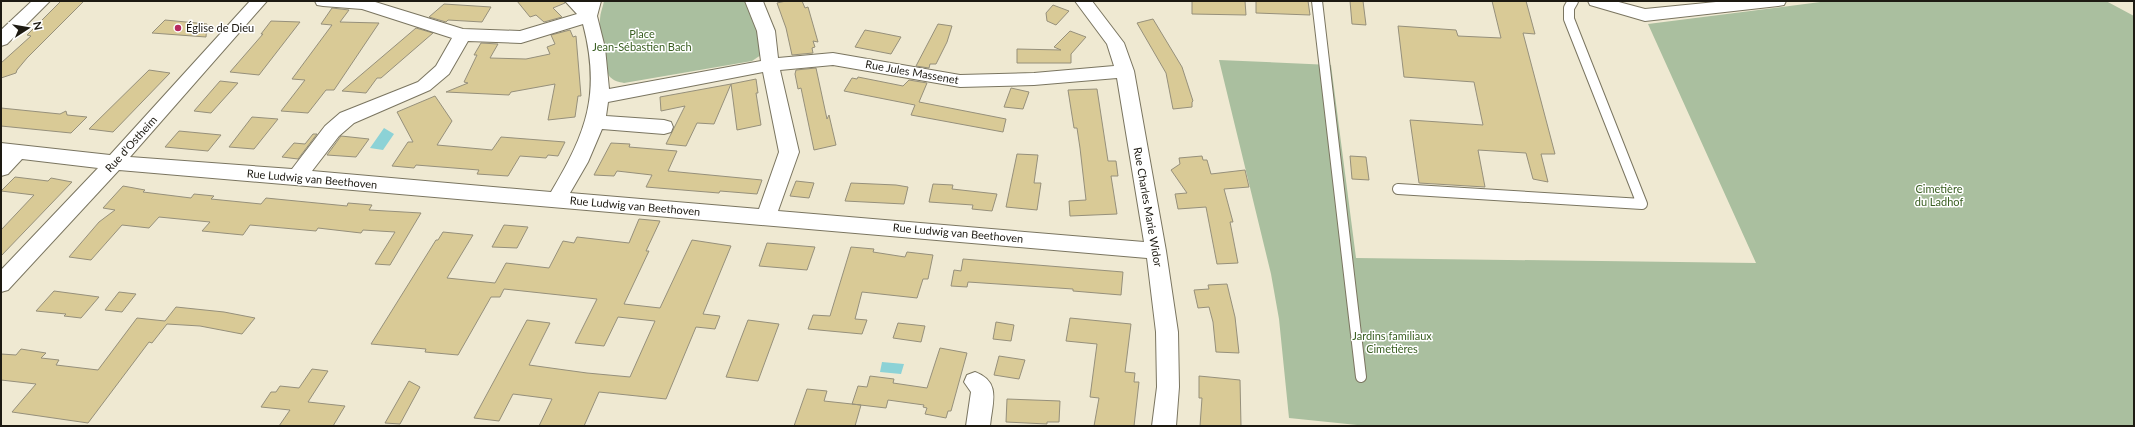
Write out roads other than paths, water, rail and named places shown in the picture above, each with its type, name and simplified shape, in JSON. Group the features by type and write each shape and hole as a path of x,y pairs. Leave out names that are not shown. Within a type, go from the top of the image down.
{"street":[{"path":"1,40 42,1"},
{"name":"Rue d'Ostheim","path":"1,284 114,163 259,1"},
{"path":"323,1 363,4 462,35 521,37 591,8"},
{"path":"573,1 591,8"},
{"path":"753,1 756,4 766,31 770,65 789,152 766,217"},
{"name":"Rue Charles Marie Widor","path":"1083,1 1115,43 1125,71 1156,250 1167,332 1168,387 1164,426"},
{"path":"1596,1 1645,14 1742,3 1778,1"},
{"path":"557,199 580,158 596,122 601,97 601,70 591,8"},
{"path":"297,177 332,131 347,118 424,86 443,70 462,35"},
{"name":"Rue Jules Massenet","path":"770,65 833,58 960,81 1034,79 1125,71"},
{"path":"601,97 770,65"},
{"path":"596,122 664,127"},
{"path":"1,169 10,151"},
{"name":"Rue Ludwig van Beethoven","path":"10,151 114,163 297,177 1156,250"},
{"path":"975,382 983,389 978,426"}],"lane":[{"path":"1317,1 1361,377"},
{"path":"1398,189 1642,204 1569,19 1569,8 1573,1"}],"water":[{"path":"384,128 394,134 383,150 370,148"},
{"path":"882,362 904,364 901,374 880,372"}],"place":[{"name":"Église de Dieu","path":"178,28"}],"park label":[{"name":"Place Jean-Sébastien Bach","path":"642,40"},
{"name":"Cimetière du Ladhof","path":"1939,195"},
{"name":"Jardins familiaux Cimetières","path":"1392,342"}]}
